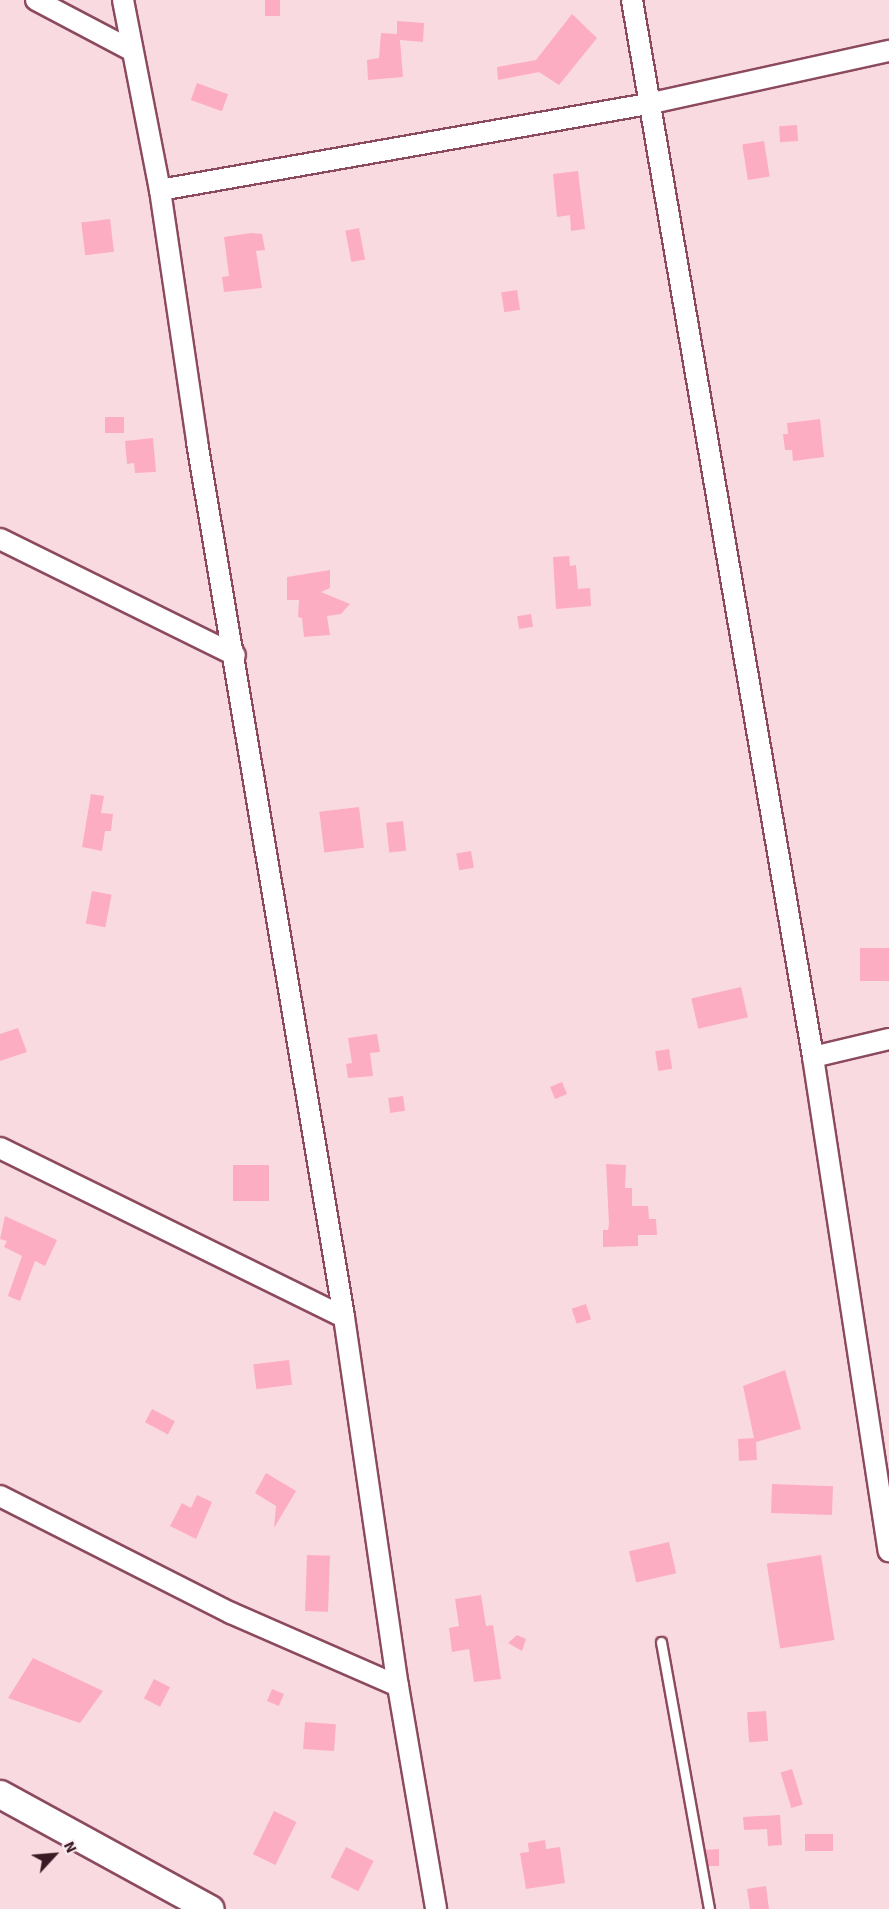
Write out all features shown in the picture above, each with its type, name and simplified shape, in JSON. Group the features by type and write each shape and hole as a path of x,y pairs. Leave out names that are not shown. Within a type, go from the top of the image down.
{"main road":[{"path":"0,1794 210,1909"}],"street":[{"path":"36,0 131,50"},
{"path":"123,0 160,190 197,442 235,655 344,1317 398,1686 436,1909"},
{"path":"632,0 647,104 813,1057 889,1551"},
{"path":"160,190 647,104 889,51"},
{"path":"0,539 235,655"},
{"path":"813,1057 889,1039"},
{"path":"0,1148 344,1317"},
{"path":"0,1496 231,1613 398,1686"}],"lane":[{"path":"661,1642 709,1909"}],"building":[{"path":"265,0 280,0 280,16 265,16"},
{"path":"572,14 597,38 559,85 539,72 498,80 497,67 536,60"},
{"path":"397,21 424,23 423,42 400,40 403,77 368,80 367,60 379,58 381,33 397,34"},
{"path":"197,83 228,94 222,111 191,100"},
{"path":"797,125 798,141 780,142 779,126"},
{"path":"764,141 770,177 748,180 742,144"},
{"path":"578,171 585,229 571,231 570,215 557,217 553,174"},
{"path":"110,219 114,252 85,255 81,223"},
{"path":"359,228 365,259 351,262 345,231"},
{"path":"251,233 262,234 265,250 256,251 262,288 224,292 222,277 229,276 224,237"},
{"path":"517,290 520,310 504,312 501,293"},
{"path":"105,417 124,417 124,433 105,433"},
{"path":"820,419 824,457 793,461 792,450 785,450 783,434 788,434 787,423"},
{"path":"153,438 156,472 135,473 134,463 127,464 125,441"},
{"path":"569,556 570,566 576,565 578,589 590,588 591,606 556,609 553,557"},
{"path":"330,570 330,588 321,592 350,604 341,614 327,616 330,635 304,637 302,618 298,617 299,600 287,600 287,577"},
{"path":"531,614 533,627 519,629 517,616"},
{"path":"91,794 104,796 101,813 113,814 111,831 105,831 102,851 82,847"},
{"path":"359,807 364,848 324,853 319,812"},
{"path":"403,821 406,851 389,853 386,823"},
{"path":"471,851 474,868 459,870 456,854"},
{"path":"92,891 112,895 105,927 86,923"},
{"path":"860,948 889,948 889,981 860,981"},
{"path":"741,987 748,1017 698,1029 691,998"},
{"path":"18,1028 27,1052 0,1061 0,1034"},
{"path":"377,1034 380,1052 370,1053 373,1076 348,1078 346,1064 352,1063 348,1038"},
{"path":"669,1049 672,1069 658,1071 655,1051"},
{"path":"562,1082 567,1094 555,1099 550,1087"},
{"path":"403,1096 405,1111 390,1113 388,1098"},
{"path":"606,1164 626,1165 625,1188 632,1188 632,1206 648,1206 649,1219 656,1219 657,1235 638,1235 638,1246 603,1247 603,1230 608,1230 609,1224"},
{"path":"233,1165 269,1165 269,1201 233,1201"},
{"path":"5,1216 57,1240 45,1266 35,1261 20,1301 8,1296 22,1256 4,1247 7,1241 0,1239"},
{"path":"586,1304 591,1319 577,1324 572,1309"},
{"path":"289,1360 292,1385 256,1389 253,1364"},
{"path":"785,1370 801,1429 756,1442 757,1460 739,1461 738,1439 754,1438 743,1386"},
{"path":"152,1409 175,1421 168,1434 145,1422"},
{"path":"266,1473 296,1491 274,1528 276,1506 255,1493"},
{"path":"772,1484 833,1486 832,1515 771,1513"},
{"path":"197,1495 212,1502 196,1539 170,1526 182,1503 191,1508"},
{"path":"669,1542 676,1573 636,1582 629,1551"},
{"path":"307,1555 330,1556 328,1612 305,1611"},
{"path":"821,1555 834,1640 780,1649 767,1564"},
{"path":"481,1595 486,1626 493,1625 501,1679 474,1682 469,1649 452,1652 449,1628 459,1626 455,1599"},
{"path":"517,1635 526,1639 522,1651 508,1643"},
{"path":"33,1658 103,1691 80,1723 8,1698"},
{"path":"154,1679 170,1687 160,1707 144,1699"},
{"path":"272,1689 284,1694 279,1706 267,1701"},
{"path":"766,1711 768,1741 749,1742 747,1712"},
{"path":"305,1722 336,1724 334,1751 303,1749"},
{"path":"792,1769 803,1804 791,1808 781,1773"},
{"path":"274,1811 296,1822 275,1865 253,1854"},
{"path":"780,1815 782,1845 768,1846 767,1829 744,1830 743,1817"},
{"path":"805,1834 833,1834 833,1851 805,1851"},
{"path":"545,1840 546,1849 560,1847 565,1883 526,1889 520,1853 529,1852 528,1843"},
{"path":"346,1847 374,1861 358,1891 331,1877"},
{"path":"719,1849 719,1866 708,1866 705,1850"},
{"path":"766,1886 769,1909 750,1909 747,1889"}]}
